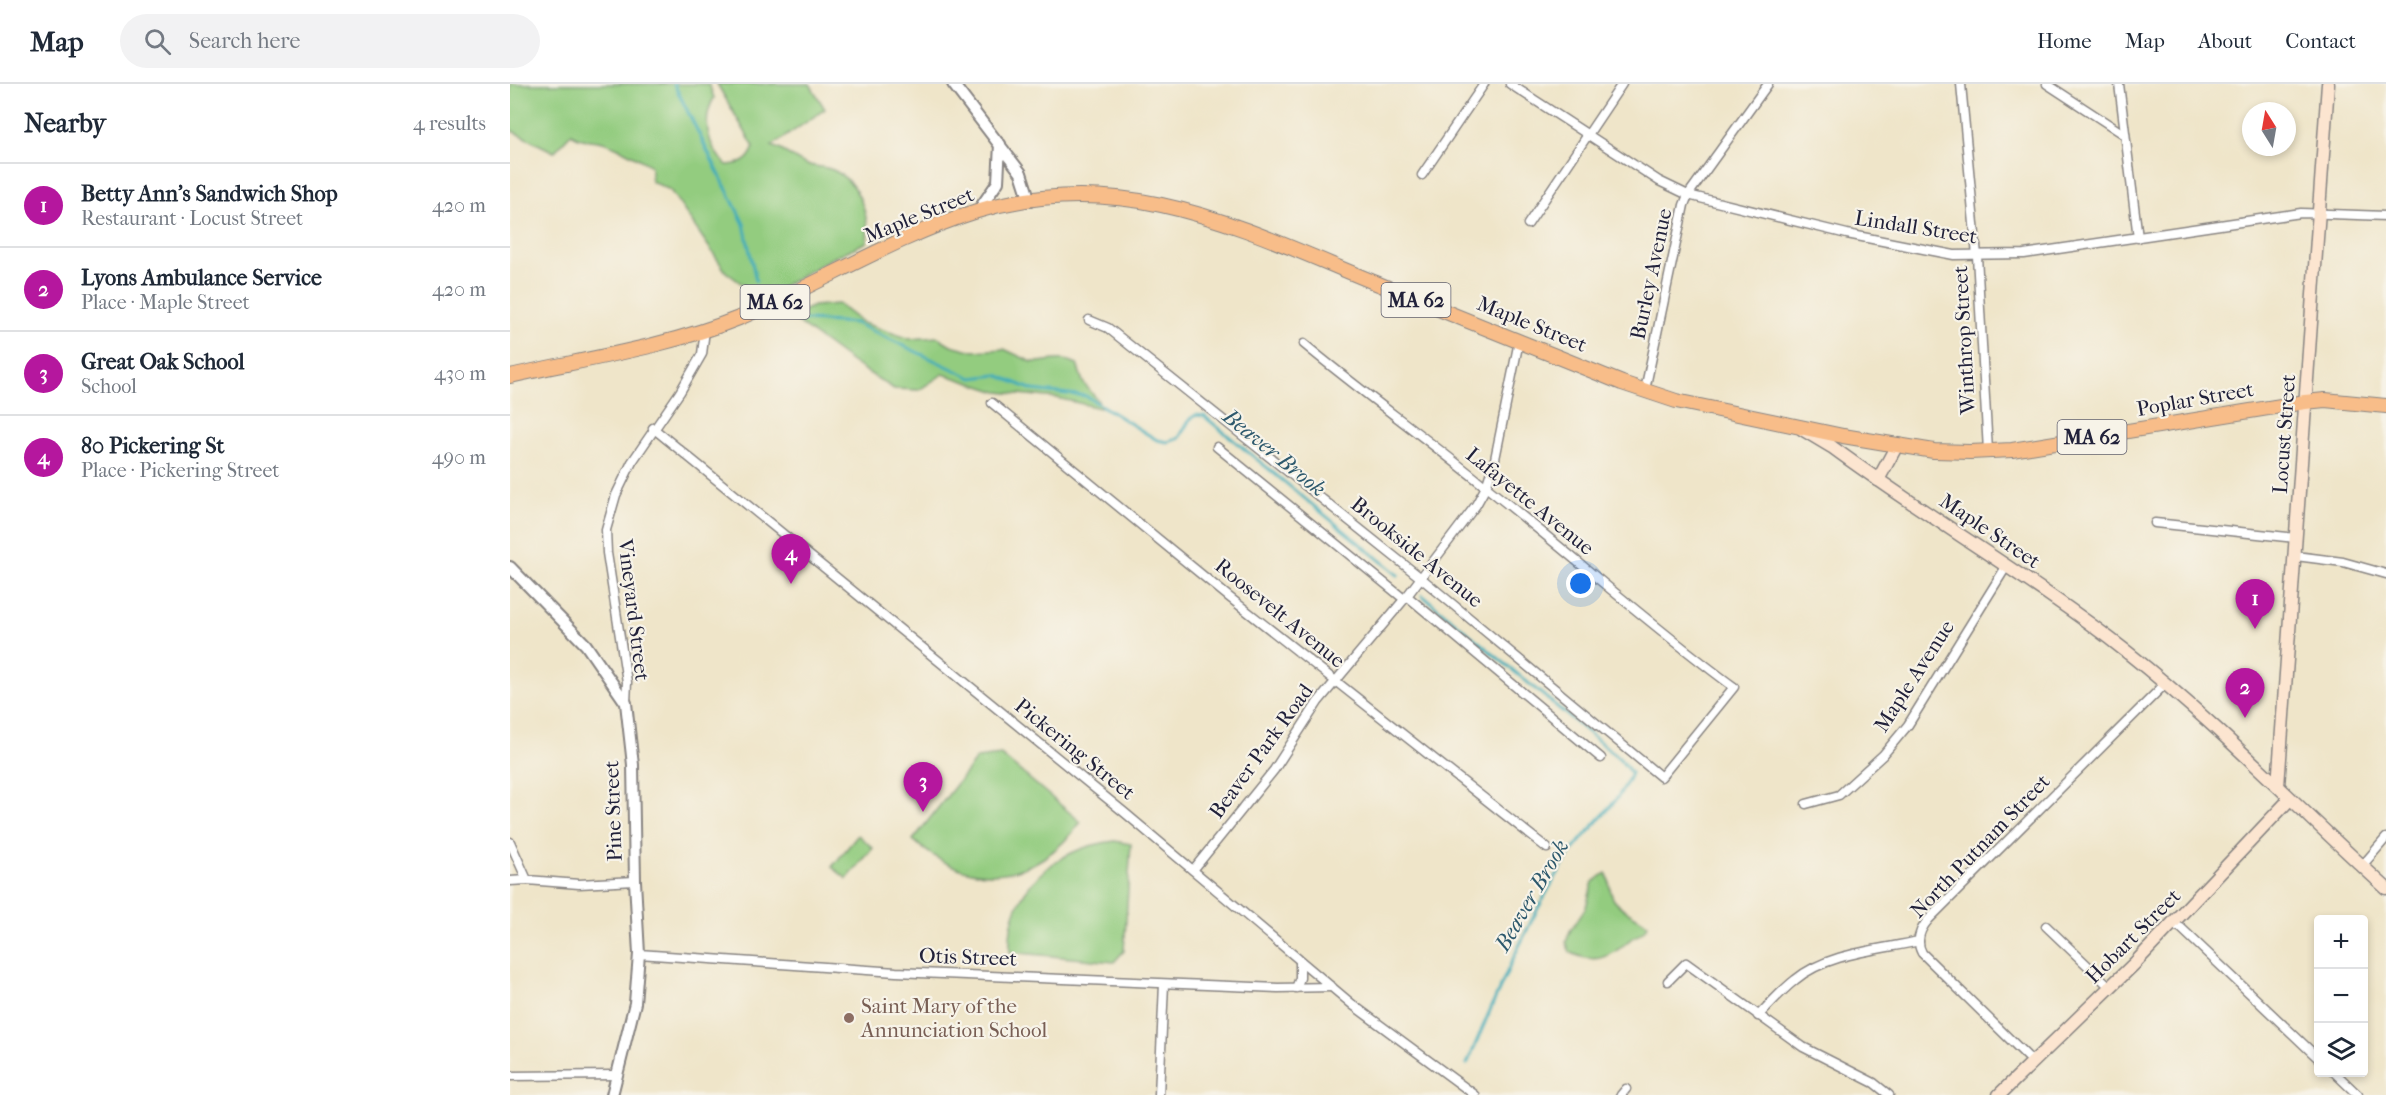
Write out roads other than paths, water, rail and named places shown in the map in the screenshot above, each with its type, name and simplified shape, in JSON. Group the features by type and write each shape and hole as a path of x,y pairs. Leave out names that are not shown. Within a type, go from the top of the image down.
{"main road":[{"name":"Locust Street","path":"2278,786 2328,84"},
{"name":"Maple Street","path":"510,376 705,330 784,298 941,224 978,211 1030,201 1091,196 1133,198 1221,220 1645,390 1698,406 1798,427 1832,447 2087,622 2165,684 2386,888"},
{"name":"Poplar Street","path":"1798,427 1934,451 1988,451 2023,449 2305,402 2325,400 2386,406"},
{"path":"1878,480 1898,445"},
{"name":"Hobart Street","path":"1999,1095 2172,924 2290,799"}],"street":[{"path":"953,84 1021,173 1030,201"},
{"path":"1422,175 1484,84"},
{"name":"Lindall Street","path":"1510,84 1659,182 1688,195 1846,234 1954,255 2024,254 2318,212 2386,216"},
{"path":"1528,224 1622,84"},
{"name":"Burley Avenue","path":"1645,390 1683,205 1768,84"},
{"name":"Winthrop Street","path":"1961,84 1977,256 1988,451"},
{"path":"2047,84 2125,135"},
{"path":"2119,84 2138,238"},
{"path":"978,211 998,182 1000,144"},
{"name":"Brookside Avenue","path":"1089,320 1107,328 1421,578 1661,777"},
{"name":"Vineyard Street","path":"626,704 627,682 607,553 606,530 616,495 632,462 653,428 680,392 702,354 705,330"},
{"name":"Beaver Park Road","path":"1192,870 1274,770 1289,745 1336,681 1421,578 1476,505 1486,487 1495,459 1520,341"},
{"name":"Lafayette Avenue","path":"1304,344 1386,411 1486,487 1659,631 1734,687 1661,777"},
{"name":"Roosevelt Avenue","path":"992,403 1547,848"},
{"name":"Pickering Street","path":"653,428 1332,987 1475,1095"},
{"name":"Brookside Avenue","path":"1217,447 1601,758"},
{"path":"2155,523 2296,538"},
{"path":"2296,556 2343,562 2386,574"},
{"name":"Pine Street","path":"510,567 585,645 626,704 633,765 634,881 639,954 634,1003 612,1095"},
{"name":"Maple Avenue","path":"1806,804 1839,795 1883,755 1908,725 2006,567"},
{"name":"North Putnam Street","path":"2033,1062 1922,953 1919,941 1922,927 2165,684"},
{"path":"2362,866 2386,838"},
{"path":"510,842 527,880"},
{"path":"510,881 579,884 634,881"},
{"path":"2172,924 2181,928 2314,1053"},
{"path":"2046,926 2110,987"},
{"path":"1758,1016 1796,979 1814,969 1836,959 1919,941"},
{"name":"Otis Street","path":"639,954 896,972 1164,984 1332,987"},
{"path":"1296,988 1300,978 1300,961"},
{"path":"1668,981 1686,963 1803,1047 1875,1083 1889,1095"},
{"path":"1159,1095 1164,984"},
{"path":"510,1076 617,1076"},
{"path":"2339,1077 2358,1095"}],"waterway":[{"name":"Beaver Brook","path":"674,84 744,224 756,281"},
{"name":"Beaver Brook","path":"790,319 855,323 972,378 997,375 1033,390 1086,396 1157,440 1168,442 1179,438 1190,419 1196,415 1204,416 1398,575"},
{"name":"Beaver Brook","path":"1422,595 1619,758 1631,773 1619,795 1570,854 1540,904 1467,1064"}],"place":[{"name":"80 Pickering St","path":"791,584"},
{"name":"Betty Ann's Sandwich Shop","path":"2255,629"},
{"name":"Lyons Ambulance Service","path":"2245,718"},
{"name":"Great Oak School","path":"923,812"},
{"name":"Saint Mary of the Annunciation School","path":"849,1018"}]}
